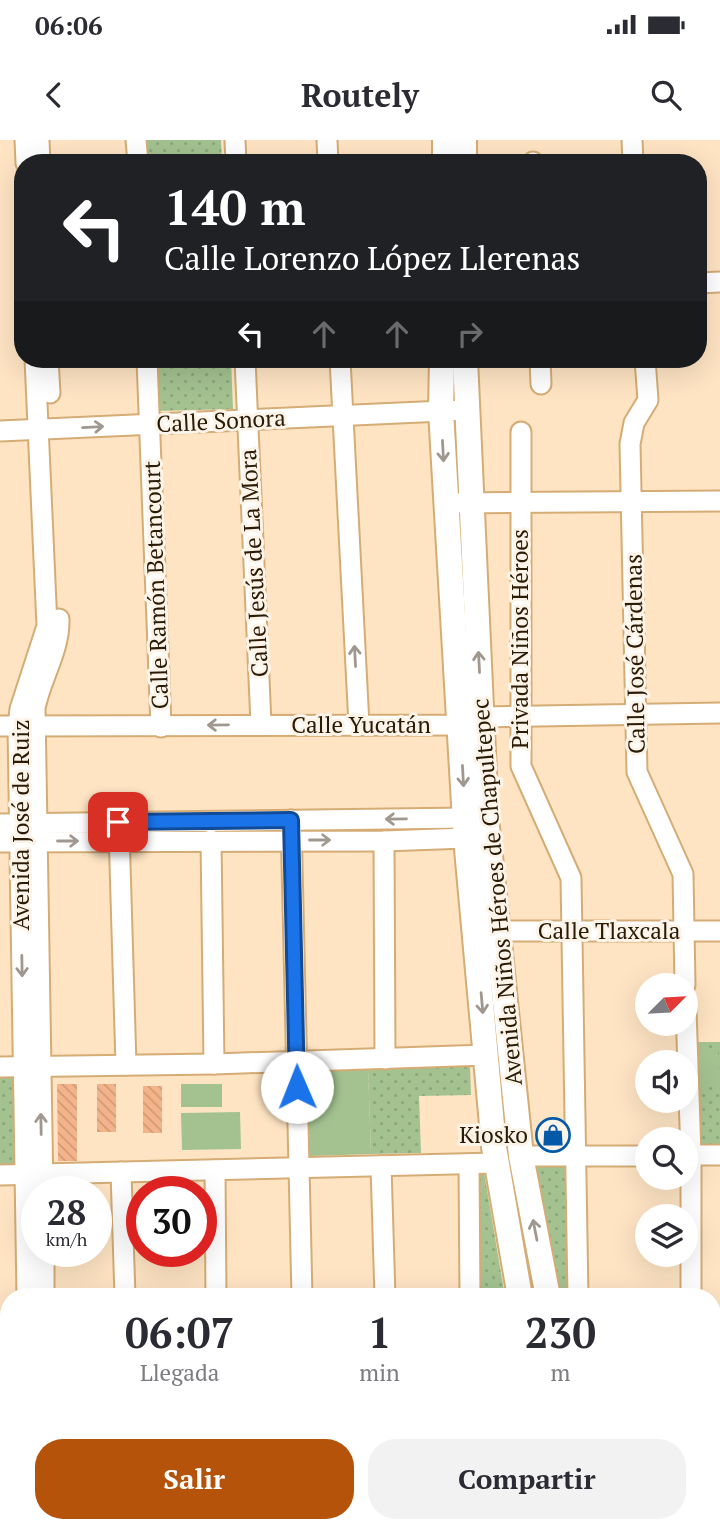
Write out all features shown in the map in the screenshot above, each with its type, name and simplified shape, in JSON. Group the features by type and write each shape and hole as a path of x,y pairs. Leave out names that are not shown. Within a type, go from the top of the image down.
{"main road":[{"name":"Avenida Niños Héroes de Chapultepec","path":"442,368 441,411 446,503 471,721 486,817 521,1156 546,1288"},
{"name":"Avenida Niños Héroes de Chapultepec","path":"465,368 471,503 471,721 465,828 496,1163 518,1288"}],"street":[{"name":"Avenida José de Ruiz","path":"36,368 45,429"},
{"name":"Avenida José de Ruiz","path":"37,1176 18,727 20,709 47,626 45,429 48,368"},
{"name":"Calle Ramón Betancourt","path":"147,368 162,727"},
{"name":"Calle Jesús de La Mora","path":"245,368 261,724"},
{"path":"340,368 359,724"},
{"path":"540,368 541,384"},
{"name":"Calle José Cárdenas","path":"646,368 648,400 634,423 631,444 637,772 683,874 685,973"},
{"name":"Calle Sonora","path":"0,431 466,410"},
{"name":"Privada Niños Héroes","path":"521,432 521,766 571,878 578,1288"},
{"path":"446,503 720,501"},
{"name":"Calle Yucatán","path":"18,727 359,724 471,721 520,716 720,713"},
{"path":"119,832 291,820 465,828"},
{"path":"291,820 302,1288"},
{"path":"0,842 23,831 119,832 211,840 384,841 465,828"},
{"path":"119,832 126,1065"},
{"path":"211,840 214,1064"},
{"path":"384,841 385,1059"},
{"name":"Calle Tlaxcala","path":"498,931 720,931"},
{"path":"687,1036 688,1127"},
{"path":"0,1067 214,1064 487,1055"},
{"path":"698,1155 720,1155"},
{"path":"521,1156 635,1156"},
{"path":"79,1176 121,1172 496,1163"},
{"path":"469,1164 470,1288"},
{"path":"381,1166 385,1288"},
{"path":"215,1170 216,1288"},
{"path":"121,1172 125,1288"},
{"path":"0,1175 21,1178"},
{"path":"689,1190 691,1288"},
{"name":"Avenida José de Ruiz","path":"28,1288 30,1267"},
{"path":"44,1267 44,1288"}],"green space":[{"path":"143,140 221,140 222,154 144,154"},
{"path":"153,368 231,368 233,409 155,411"},
{"path":"695,1042 720,1042 720,1145 698,1145 698,1050 695,1050"},
{"path":"699,1051 718,1051 719,1083 699,1083"},
{"path":"470,1066 471,1095 419,1096 421,1153 371,1154 368,1069"},
{"path":"368,1069 371,1154 310,1156 307,1071"},
{"path":"15,1071 17,1167 0,1167 0,1072"},
{"path":"181,1084 222,1084 222,1107 181,1107"},
{"path":"240,1112 241,1149 182,1150 181,1113"},
{"path":"529,1160 565,1160 569,1288 553,1288"},
{"path":"475,1172 484,1172 503,1288 477,1288"}],"building":[{"path":"57,1084 77,1084 77,1161 58,1161"},
{"path":"97,1084 116,1084 116,1132 97,1132"},
{"path":"143,1086 162,1086 162,1133 143,1133"},
{"name":"Kiosko","path":"541,1125 563,1125 563,1144 541,1144"}],"place":[{"name":"Kiosko","path":"553,1135"}],"route":[{"path":"118,822 291,820 297,1087"}]}
